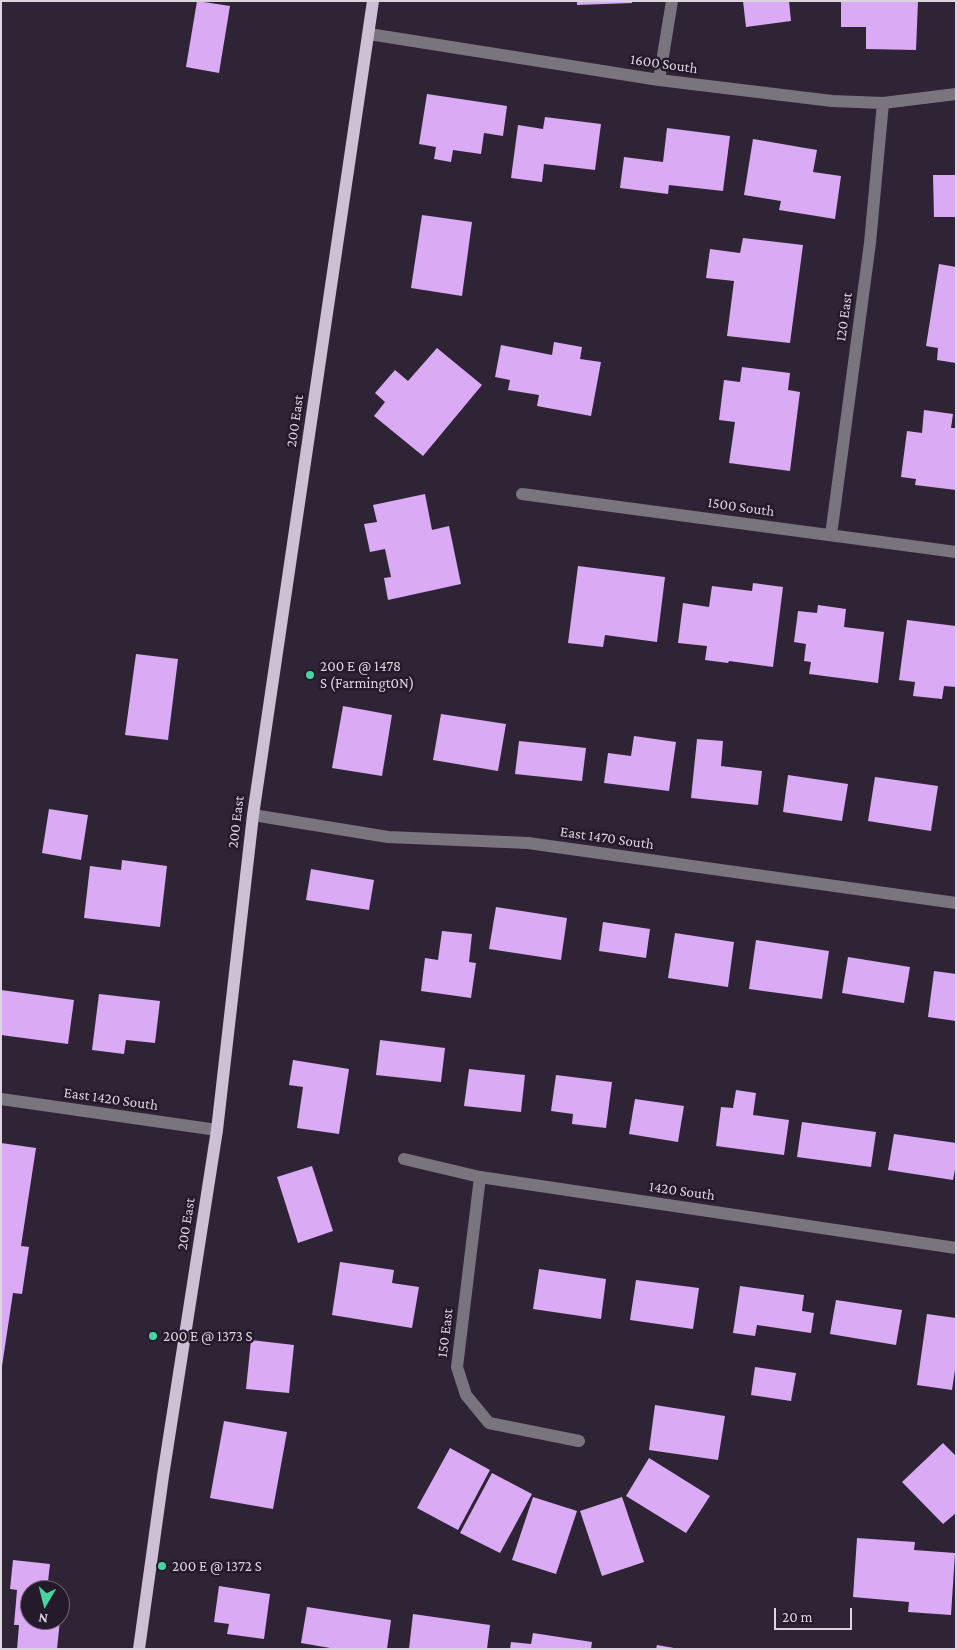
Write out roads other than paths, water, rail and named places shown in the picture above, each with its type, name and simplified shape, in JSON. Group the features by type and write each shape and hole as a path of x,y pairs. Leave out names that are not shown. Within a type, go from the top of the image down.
{"main road":[{"name":"200 East","path":"139,1649 163,1476 217,1130 253,816 374,1"}],"street":[{"path":"659,80 672,1"},
{"name":"1600 South","path":"369,34 659,80 832,101 882,103 956,94"},
{"name":"120 East","path":"831,535 870,243 882,103"},
{"name":"1500 South","path":"522,494 956,552"},
{"name":"East 1470 South","path":"253,816 388,837 528,843 956,903"},
{"name":"East 1420 South","path":"1,1099 217,1130"},
{"name":"1420 South","path":"404,1159 480,1177 956,1248"},
{"name":"150 East","path":"480,1177 457,1367 466,1395 489,1423 579,1441"}],"place":[{"name":"200 E @ 1478 S (Farmingt0N)","path":"310,675"},
{"name":"200 E @ 1373 S","path":"153,1336"},
{"name":"200 E @ 1372 S","path":"162,1566"}]}
